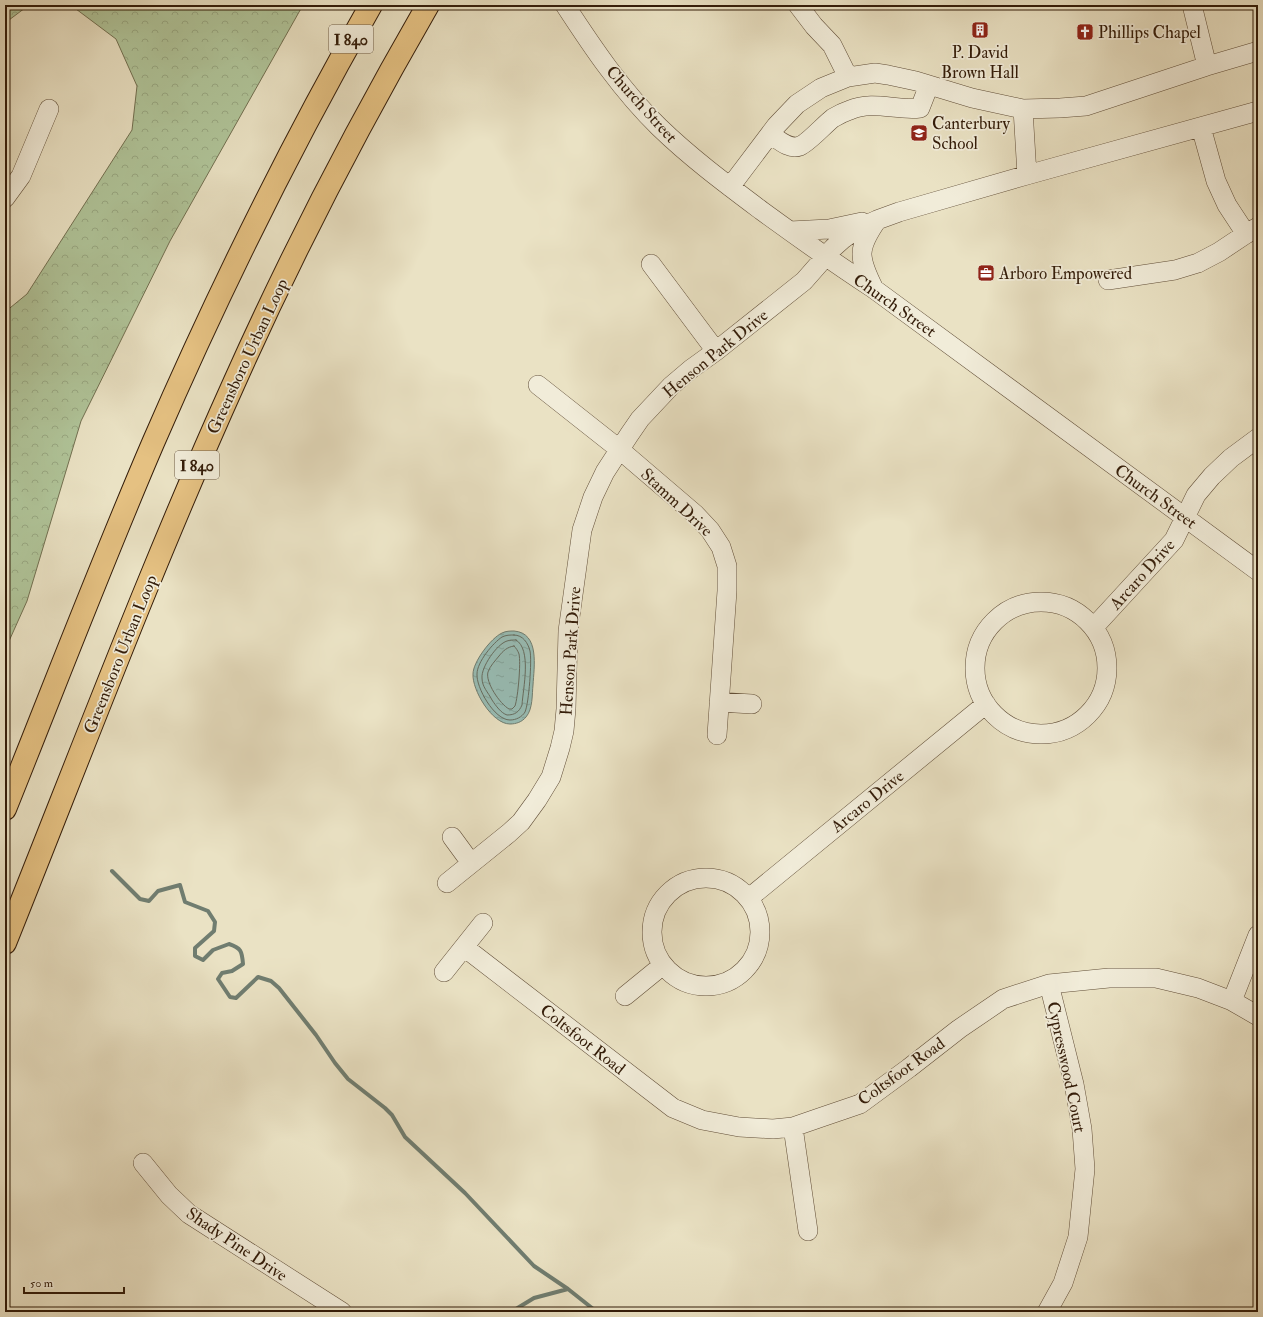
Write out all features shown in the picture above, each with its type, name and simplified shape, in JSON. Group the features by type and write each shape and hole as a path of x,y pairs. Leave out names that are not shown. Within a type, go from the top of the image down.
{"highway":[{"name":"I 840","path":"5,810 117,528 189,361 272,188 314,107 371,5"},
{"name":"Greensboro Urban Loop","path":"5,943 164,546 234,381 316,210 354,137 428,5"}],"street":[{"name":"Church Street","path":"565,5 604,62 637,103 680,147 730,187 826,258 874,289 1258,571"},
{"path":"798,5 832,46 848,77"},
{"path":"1192,5 1207,66"},
{"path":"730,187 770,134 797,104 821,88 848,77 861,74 888,74 972,98 1023,110 1086,106 1207,66 1258,51"},
{"path":"770,134 790,147 801,146 833,118 852,109 873,105 910,110 920,108 929,85"},
{"path":"5,198 21,176 49,109"},
{"path":"1023,110 1027,175"},
{"path":"790,231 829,228 877,220 899,212 1027,175 1258,111"},
{"path":"1108,280 1175,270 1198,264 1252,230 1227,205 1216,181 1201,127"},
{"path":"874,289 862,261 862,249 866,236 877,220"},
{"name":"Henson Park Drive","path":"447,883 521,822 551,777 564,731 568,631 582,530 593,497 605,472 640,419 655,402 691,369 804,281 826,258 833,248 843,239 857,229 877,220"},
{"path":"651,264 716,351"},
{"name":"Stamm Drive","path":"538,385 620,449 695,514 710,530 721,547 727,566 719,702 722,732"},
{"name":"Arcaro Drive","path":"1094,627 1174,540 1196,495 1212,476 1231,458 1258,438"},
{"path":"1034,602 1057,603 1077,612 1094,627 1104,645 1106,652 1108,666 1105,688 1095,707 1080,722 1061,731 1040,734 1019,730 1000,720 986,704 977,684 975,661 981,640 994,621 1012,608 1034,602"},
{"path":"719,702 752,704"},
{"name":"Arcaro Drive","path":"749,898 986,704"},
{"path":"452,837 471,863"},
{"path":"702,877 712,878 732,884 749,898 758,917 760,938 758,948 753,958 740,974 721,984 699,986 679,979 663,965 657,956 654,946 652,925 658,905 664,896 672,889 691,879 702,877"},
{"path":"444,972 483,923"},
{"path":"1232,1001 1258,934"},
{"name":"Coltsfoot Road","path":"464,947 673,1108 702,1120 739,1127 793,1127 860,1104 959,1029 1003,999 1049,984 1109,978 1156,978 1198,988 1232,1001 1258,1016"},
{"path":"625,996 663,965"},
{"name":"Cypresswood Court","path":"1047,1312 1063,1283 1078,1237 1085,1169 1082,1129 1074,1084 1049,984"},
{"path":"793,1127 808,1231"},
{"name":"Shady Pine Drive","path":"143,1163 169,1195 189,1214 342,1312"}],"green space":[{"path":"5,5 303,5 170,241 81,421 27,601 5,650 5,312 27,294 132,130 137,86 116,39 76,9 25,8 5,23"}],"water":[{"path":"514,631 522,633 532,644 534,652 534,669 530,710 524,719 517,723 510,724 503,723 496,718 484,705 476,689 473,674 479,657 488,645 504,632"}],"waterway":[{"path":"112,871 140,899 149,901 158,891 180,885 185,902 208,911 215,922 214,931 195,948 195,956 203,960 213,950 229,944 236,947 241,953 243,964 232,971 222,973 218,979 230,997 236,998 258,977 271,981 279,988 316,1035 348,1079 392,1115 405,1137 465,1193 534,1266 568,1289 597,1312"},
{"path":"511,1312 534,1298 568,1289"}],"place":[{"name":"P. David Brown Hall","path":"980,30"},
{"name":"Phillips Chapel","path":"1085,32"},
{"name":"Canterbury School","path":"919,133"},
{"name":"Arboro Empowered","path":"986,273"}]}
